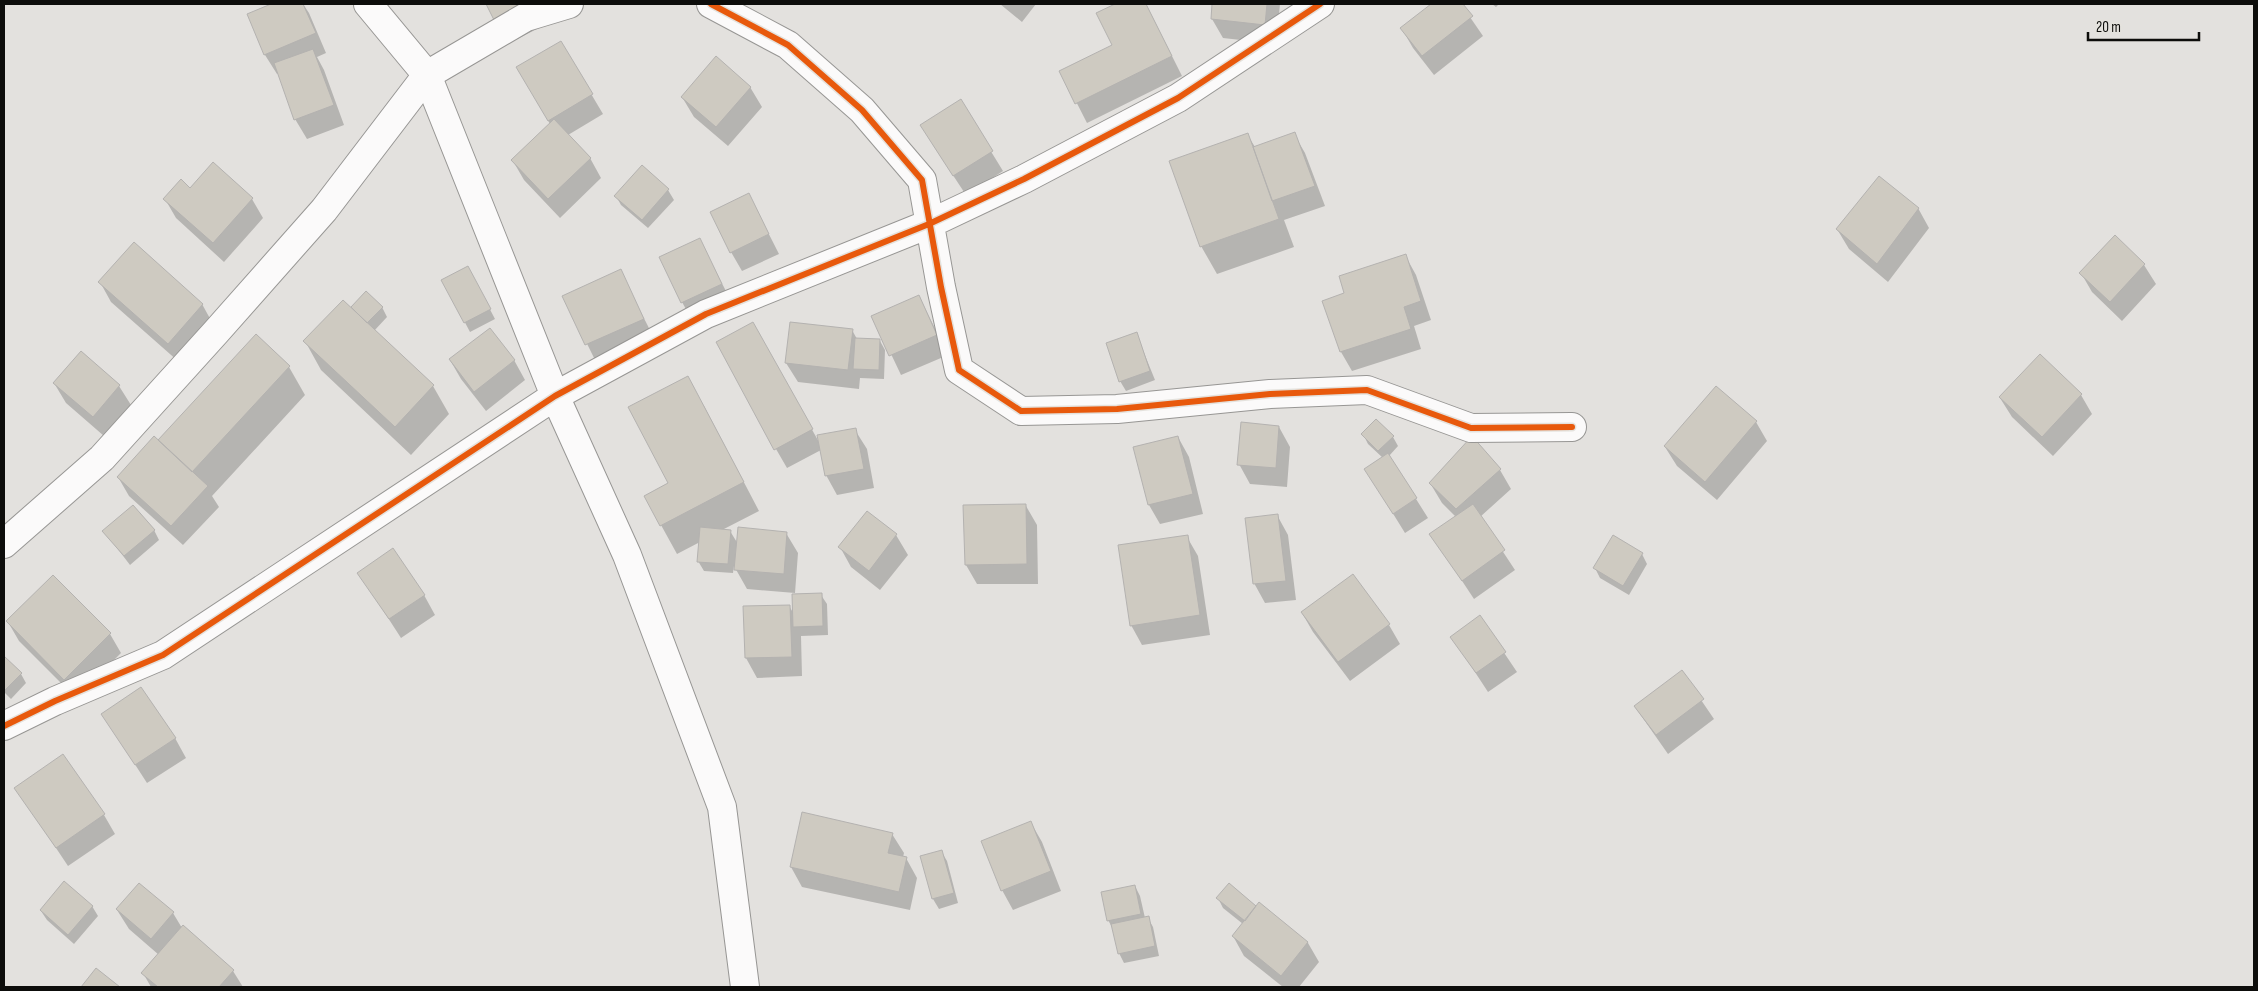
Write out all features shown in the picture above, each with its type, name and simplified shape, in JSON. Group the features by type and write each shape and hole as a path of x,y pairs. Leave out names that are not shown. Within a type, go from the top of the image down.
{"street":[{"path":"368,4 427,75 555,396 627,556 722,807 744,987"},
{"path":"4,544 102,458 216,332 324,210 427,75 526,16 569,4"},
{"path":"711,4 788,45 862,110 922,180 929,224 959,370 1020,411 1117,409 1270,394 1367,390 1471,428 1572,427"},
{"path":"4,726 162,655 555,396 706,314 929,224 1024,179 1178,98 1320,4"}],"building":[{"path":"271,4 303,4 316,33 264,55 247,14"},
{"path":"486,4 534,4 496,24"},
{"path":"1115,4 1146,4 1172,56 1075,104 1059,71 1112,45 1096,13"},
{"path":"1212,4 1267,4 1265,25 1211,19"},
{"path":"1431,4 1463,4 1473,16 1422,56 1400,28"},
{"path":"561,41 593,94 548,121 516,67"},
{"path":"313,49 334,105 294,120 274,63"},
{"path":"716,56 751,87 716,127 681,97"},
{"path":"961,99 993,151 953,176 920,125"},
{"path":"554,119 591,158 548,199 511,160"},
{"path":"1295,132 1315,186 1272,201 1253,147"},
{"path":"1248,133 1279,219 1200,247 1169,161"},
{"path":"213,162 253,198 213,243 163,199 181,179 190,188"},
{"path":"642,165 669,189 642,220 614,196"},
{"path":"1879,176 1919,208 1877,264 1836,229"},
{"path":"749,193 769,234 730,253 710,212"},
{"path":"2115,235 2145,264 2110,302 2079,273"},
{"path":"700,238 722,284 681,303 659,257"},
{"path":"134,242 203,304 168,344 98,282"},
{"path":"1406,254 1421,301 1404,307 1411,329 1340,352 1322,301 1344,293 1339,276"},
{"path":"468,266 491,309 464,323 441,280"},
{"path":"621,269 644,319 585,345 562,296"},
{"path":"366,291 383,307 367,323 351,307"},
{"path":"919,295 937,335 889,356 871,316"},
{"path":"343,300 434,385 395,427 303,341"},
{"path":"753,322 813,429 774,450 716,342"},
{"path":"790,322 853,329 848,370 785,363"},
{"path":"490,328 515,360 474,392 449,359"},
{"path":"1137,332 1150,371 1119,382 1106,343"},
{"path":"256,334 290,366 192,472 158,440"},
{"path":"855,338 880,339 879,370 853,369"},
{"path":"81,351 120,385 93,417 53,383"},
{"path":"2040,354 2082,394 2042,437 1999,397"},
{"path":"688,376 744,482 660,526 644,496 668,483 628,407"},
{"path":"1716,386 1757,421 1705,482 1664,446"},
{"path":"1376,419 1394,436 1378,451 1361,434"},
{"path":"1241,422 1279,426 1276,468 1237,465"},
{"path":"856,428 864,469 825,476 817,435"},
{"path":"154,436 208,486 171,526 117,477"},
{"path":"1178,436 1193,494 1148,505 1133,447"},
{"path":"1472,436 1501,469 1456,509 1429,483"},
{"path":"1388,453 1417,498 1393,514 1364,469"},
{"path":"1026,504 1027,564 965,565 963,505"},
{"path":"1473,504 1505,550 1462,581 1429,534"},
{"path":"133,505 155,530 124,556 102,531"},
{"path":"867,511 897,534 869,571 838,547"},
{"path":"1278,514 1286,581 1253,584 1245,518"},
{"path":"700,527 731,530 728,564 697,562"},
{"path":"738,527 787,532 784,574 734,570"},
{"path":"1188,535 1200,615 1130,626 1118,545"},
{"path":"1613,535 1643,553 1623,586 1593,568"},
{"path":"393,548 425,595 389,619 357,573"},
{"path":"1353,574 1390,624 1338,662 1301,612"},
{"path":"53,575 111,633 64,680 6,621"},
{"path":"822,593 823,626 793,627 792,594"},
{"path":"790,605 792,657 745,658 743,606"},
{"path":"1480,615 1506,652 1476,673 1450,637"},
{"path":"4,656 22,673 5,690 4,689"},
{"path":"1682,670 1704,699 1656,735 1634,706"},
{"path":"141,687 176,738 135,765 101,714"},
{"path":"63,754 105,814 56,848 14,788"},
{"path":"802,812 893,833 888,853 907,857 899,892 790,867"},
{"path":"1031,821 1051,871 1001,891 981,841"},
{"path":"942,850 954,893 932,899 920,856"},
{"path":"64,881 93,906 68,935 40,910"},
{"path":"139,883 174,912 151,939 116,909"},
{"path":"1229,883 1256,906 1245,921 1216,898"},
{"path":"1135,885 1141,914 1107,921 1101,892"},
{"path":"1259,902 1308,942 1281,976 1232,936"},
{"path":"1149,916 1155,946 1118,954 1111,924"},
{"path":"183,925 234,970 219,987 158,987 141,973"},
{"path":"96,968 120,987 81,987"}],"cycle path":[{"path":"711,4 788,45 862,110 922,180 941,287 959,370 1021,411 1117,409 1270,394 1367,390 1471,428 1572,427"},
{"path":"4,726 55,701 163,655 555,396 706,314 929,224 1024,179 1178,98 1320,4"}]}
